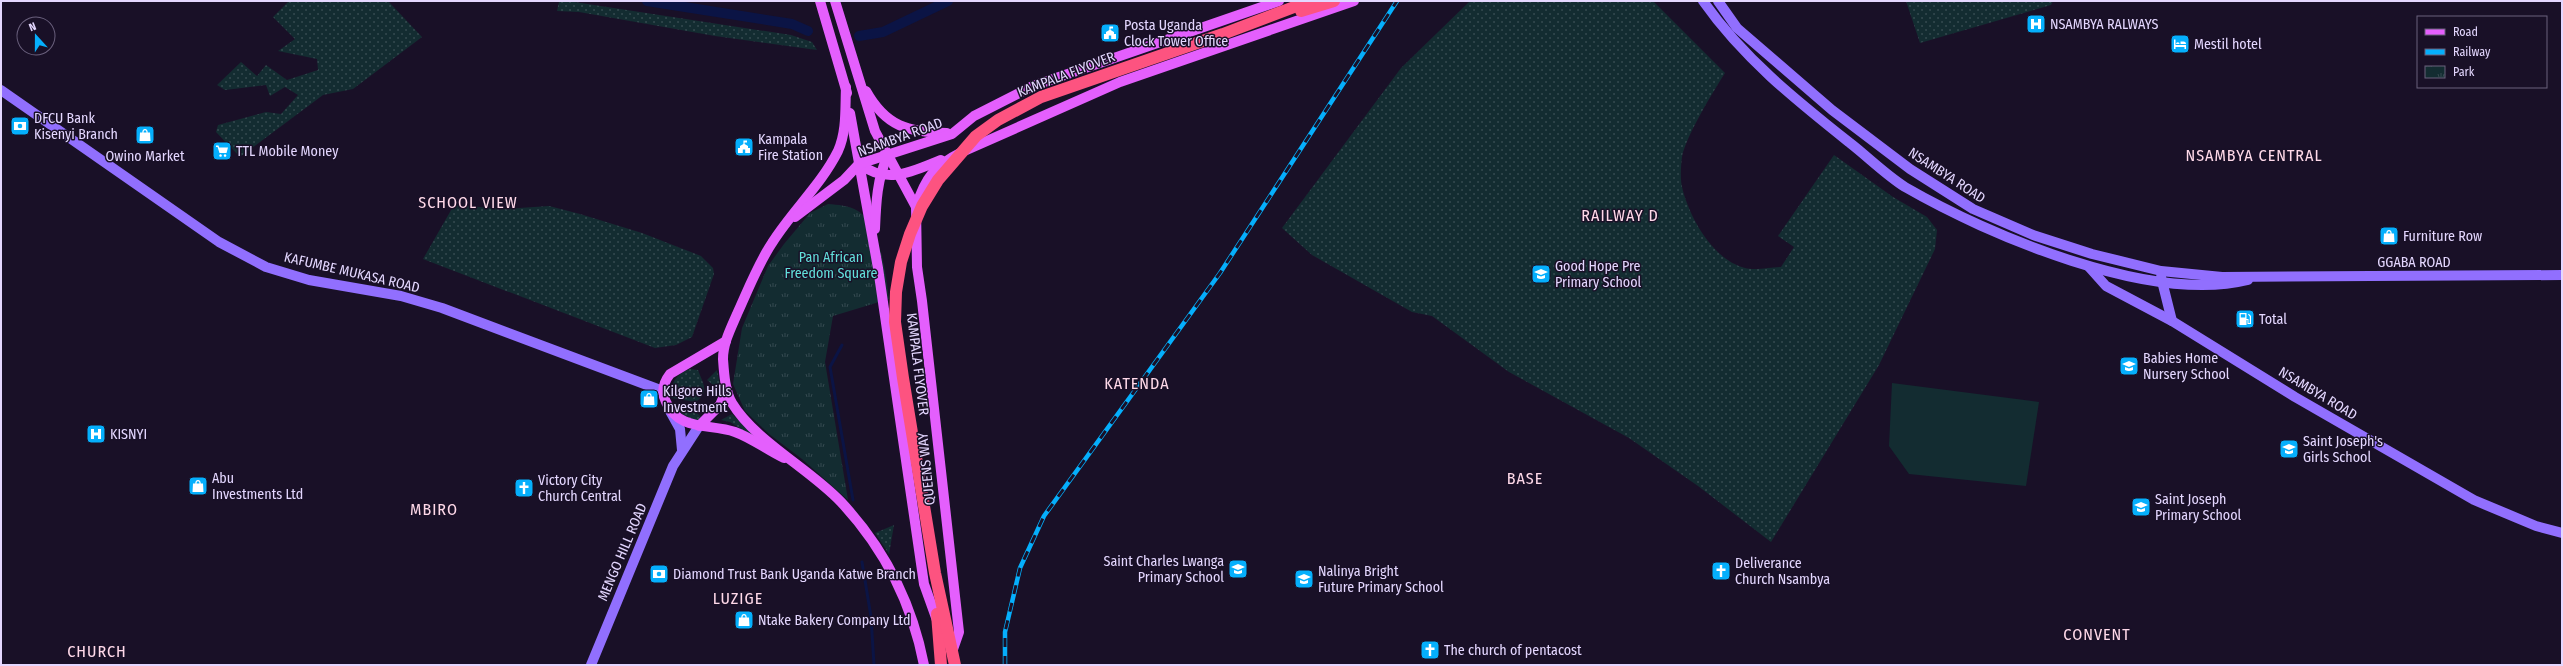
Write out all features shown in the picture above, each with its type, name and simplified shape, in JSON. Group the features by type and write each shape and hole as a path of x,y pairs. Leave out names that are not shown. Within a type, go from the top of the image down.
{"highway":[{"path":"1223,34 1310,1"},
{"path":"1223,34 1334,1"},
{"name":"KAMPALA FLYOVER","path":"935,573 915,455 895,314 901,262 922,206 938,180 955,159 976,136 998,120 1042,96 1223,34"},
{"path":"935,573 955,665"},
{"path":"935,573 941,665"}],"main road":[{"path":"820,1 846,87 875,250 924,584 938,624"},
{"path":"835,1 857,75 877,108 887,118 913,131 952,134"},
{"name":"NSAMBYA ROAD","path":"787,223 816,204 844,180 859,164 952,134 974,116 1032,86 1279,1"},
{"path":"859,164 872,173 881,175 913,171 959,153 1120,82 1354,1"},
{"name":"NSAMBYA ROAD","path":"1703,1 1721,26 1777,84 1904,186 1967,220 2089,267 2106,286 2172,322 2295,397 2474,500 2536,526 2562,533"},
{"name":"NSAMBYA ROAD","path":"1718,1 1737,28 1832,110 1910,169 1973,209 2032,235 2092,254 2161,271"},
{"name":"QUEENS WAY","path":"857,75 874,131 916,207 917,267 925,323 959,632 952,652"},
{"path":"846,87 845,127 838,150 818,184 771,243 752,280 726,341 723,358 727,389 732,403 748,422 840,501 880,551 897,582 910,612 924,665"},
{"name":"KAFUMBE MUKASA ROAD","path":"1,90 219,242 266,267 309,280 401,296 442,308 663,391"},
{"path":"916,207 921,191 931,173 947,160 959,153"},
{"path":"875,250 876,206 881,175 888,155"},
{"name":"GGABA ROAD","path":"2089,267 2184,285 2229,285 2266,276"},
{"path":"2161,271 2162,282 2172,322"},
{"name":"GGABA ROAD","path":"2161,271 2222,276 2562,275"},
{"path":"682,450 680,429 668,408 663,391 664,381 670,374 726,341"},
{"path":"699,426 720,405 727,389"},
{"path":"668,408 680,419 699,426 736,432 798,465"},
{"name":"MENGO HILL ROAD","path":"591,665 673,466 699,426"}],"green space":[{"path":"289,1 388,1 422,37 353,89 323,95 240,157 216,132 218,125 266,112 281,114 298,95 285,87 270,96 266,85 225,90 217,85 241,62 257,76 266,65 287,80 318,70 317,59 278,51 295,39 273,17"},
{"path":"568,1 791,35 812,42 817,50 715,36 579,12 557,11 559,2"},
{"path":"1470,1 1653,1 1725,73 1700,114 1688,138 1682,157 1681,180 1685,199 1704,236 1713,247 1733,263 1749,269 1781,267 1794,247 1778,236 1834,155 1893,197 1927,217 1937,230 1935,249 1879,365 1771,542 1698,486 1629,438 1509,372 1432,316 1412,312 1312,255 1282,228 1401,68"},
{"path":"1906,1 2053,1 2051,5 1920,43"},
{"name":"Pan African Freedom Square","path":"828,204 847,206 858,211 866,218 872,227 881,251 889,299 833,316 825,362 848,500 802,459 769,434 745,411 733,384 742,328 768,266 810,213"},
{"path":"454,205 504,209 549,206 642,233 701,256 713,268 714,274 692,337 676,345 655,348 423,259"},
{"path":"690,369 698,370 704,387 703,394 696,402 671,398 675,380 678,376"},
{"path":"717,370 721,390 720,391 707,380"},
{"path":"1892,383 2039,402 2026,486 1909,474 1889,446"},
{"path":"680,407 694,410 701,417 700,420 693,420 679,412"},
{"path":"732,414 760,441 730,422 721,420"},
{"path":"894,525 889,554 875,533"}],"waterway":[{"path":"647,1 792,24 808,31"},
{"path":"859,36 883,32 948,1"},
{"path":"842,345 830,367 853,500"},
{"path":"862,562 871,617 874,665"}],"railway":[{"path":"1005,665 1005,632 1020,568 1044,516 1220,273 1397,1"}],"place":[{"name":"NSAMBYA RALWAYS","path":"2036,24"},
{"name":"Posta Uganda Clock Tower Office","path":"1110,33"},
{"name":"Mestil hotel","path":"2180,44"},
{"name":"DFCU Bank Kisenyi Branch","path":"20,126"},
{"name":"Owino Market","path":"145,135"},
{"name":"Kampala Fire Station","path":"744,147"},
{"name":"TTL Mobile Money","path":"222,151"},
{"name":"Furniture Row","path":"2389,236"},
{"name":"Good Hope Pre Primary School","path":"1541,274"},
{"name":"Total","path":"2245,319"},
{"name":"Babies Home Nursery School","path":"2129,366"},
{"name":"Kilgore Hills Investment","path":"649,399"},
{"name":"KISNYI","path":"96,434"},
{"name":"Saint Joseph's Girls School","path":"2289,449"},
{"name":"Abu Investments Ltd","path":"198,486"},
{"name":"Victory City Church Central","path":"524,488"},
{"name":"Saint Joseph Primary School","path":"2141,507"},
{"name":"Saint Charles Lwanga Primary School","path":"1238,569"},
{"name":"Deliverance Church Nsambya","path":"1721,571"},
{"name":"Diamond Trust Bank Uganda Katwe Branch","path":"659,574"},
{"name":"Nalinya Bright Future Primary School","path":"1304,579"},
{"name":"Ntake Bakery Company Ltd","path":"744,620"},
{"name":"The church of pentacost","path":"1430,650"}],"district":[{"name":"NSAMBYA CENTRAL","path":"2254,155"},
{"name":"SCHOOL VIEW","path":"468,202"},
{"name":"RAILWAY D","path":"1620,215"},
{"name":"KATENDA","path":"1137,383"},
{"name":"BASE","path":"1525,478"},
{"name":"MBIRO","path":"434,509"},
{"name":"LUZIGE","path":"738,598"},
{"name":"CONVENT","path":"2097,634"},
{"name":"CHURCH","path":"97,651"}]}
